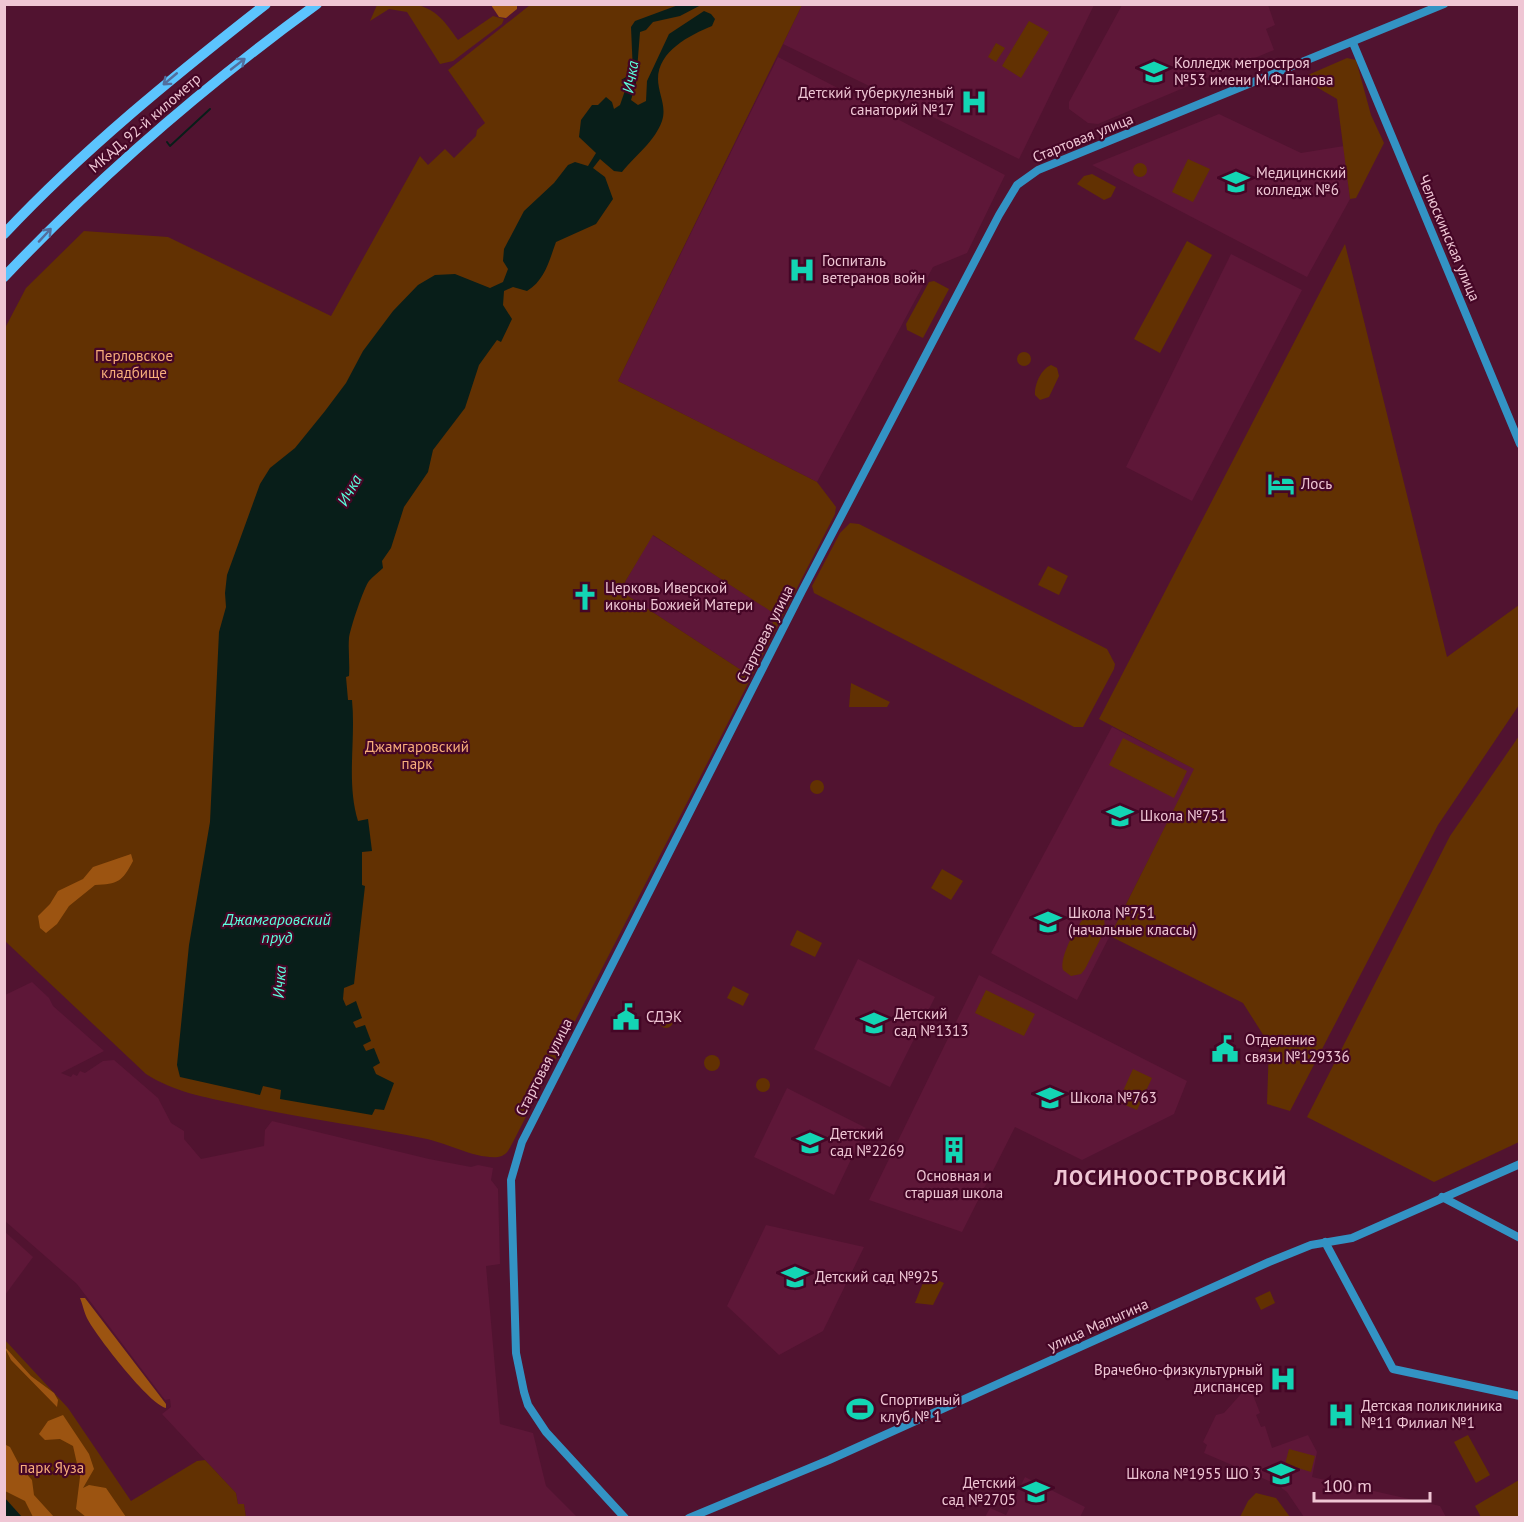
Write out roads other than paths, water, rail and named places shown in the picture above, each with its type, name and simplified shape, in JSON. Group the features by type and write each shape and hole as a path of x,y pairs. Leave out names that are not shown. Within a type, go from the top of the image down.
{"highway":[{"name":"МКАД, 92-й километр","path":"4,234 107,133 184,68 266,4"},
{"name":"МКАД, 92-й километр","path":"4,277 56,222 127,155 203,91 317,4"}],"street":[{"name":"Стартовая улица","path":"625,1518 546,1432 528,1405 521,1383 516,1353 511,1180 519,1150 802,591 999,215 1017,185 1038,170 1444,4"},
{"name":"Челюскинская улица","path":"1353,43 1520,444"},
{"name":"улица Малыгина","path":"689,1518 829,1460 1269,1262 1311,1245 1352,1238 1520,1164"},
{"path":"1442,1197 1520,1238"},
{"path":"1325,1242 1393,1369 1520,1396"}],"water":[{"name":"Джамгаровский пруд","path":"681,4 701,5 680,16 653,22 646,30 640,32 636,83 631,100 638,105 646,101 647,81 669,34 704,11 715,19 712,26 685,39 663,60 658,79 663,105 659,128 650,142 622,172 614,171 600,159 593,168 605,177 613,199 596,224 556,242 542,276 533,287 527,291 513,287 504,291 503,305 512,319 501,342 497,340 479,365 465,408 433,450 428,472 404,507 391,548 382,561 383,568 367,585 350,633 349,676 346,677 348,700 352,700 353,715 354,806 358,821 368,819 372,851 362,852 362,885 365,886 354,984 344,988 343,999 346,1006 356,1001 362,1018 353,1022 356,1028 365,1025 371,1041 363,1045 366,1051 374,1048 380,1063 373,1067 376,1074 394,1083 384,1110 375,1109 372,1115 280,1099 281,1090 263,1086 260,1095 180,1077 177,1065 189,945 210,822 219,632 226,607 227,575 260,484 270,468 295,448 325,411 346,383 363,351 393,311 418,285 435,275 455,274 490,288 503,282 508,269 503,261 504,249 524,211 554,183 568,165 575,162 588,166 596,153 579,137 581,120 592,105 598,105 606,97 612,102 614,109 620,105 628,82 621,80 633,73 631,27 635,21"},
{"path":"4,1497 22,1517 5,1516"}],"waterway":[{"path":"167,142 170,146 210,109"}],"place":[{"name":"Колледж метростроя №53 имени М.Ф.Панова","path":"1154,72"},
{"name":"Детский туберкулезный санаторий №17","path":"974,102"},
{"name":"Медицинский колледж №6","path":"1236,182"},
{"name":"Госпиталь ветеранов войн","path":"802,270"},
{"name":"Лось","path":"1281,484"},
{"name":"Церковь Иверской иконы Божией Матери","path":"585,597"},
{"name":"Школа №751","path":"1120,816"},
{"name":"Школа №751 (начальные классы)","path":"1048,922"},
{"name":"СДЭК","path":"626,1017"},
{"name":"Детский сад №1313","path":"874,1023"},
{"name":"Отделение связи №129336","path":"1225,1049"},
{"name":"Школа №763","path":"1050,1098"},
{"name":"Детский сад №2269","path":"810,1143"},
{"name":"Основная и старшая школа","path":"954,1150"},
{"name":"Детский сад №925","path":"795,1277"},
{"name":"Врачебно-физкультурный диспансер","path":"1283,1379"},
{"name":"Спортивный клуб № 1","path":"860,1409"},
{"name":"Детская поликлиника №11 Филиал №1","path":"1341,1415"},
{"name":"Школа №1955 ШО 3","path":"1281,1474"},
{"name":"Детский сад №2705","path":"1036,1492"}],"district":[{"name":"ЛОСИНООСТРОВСКИЙ","path":"1171,1178"}],"water label":[{"name":"Ичка","path":"630,77"},
{"name":"Ичка","path":"349,490"},
{"name":"Ичка","path":"279,982"}],"park label":[{"name":"Перловское кладбище","path":"134,364"},
{"name":"Джамгаровский парк","path":"417,756"},
{"name":"парк Яуза","path":"52,1468"}]}
